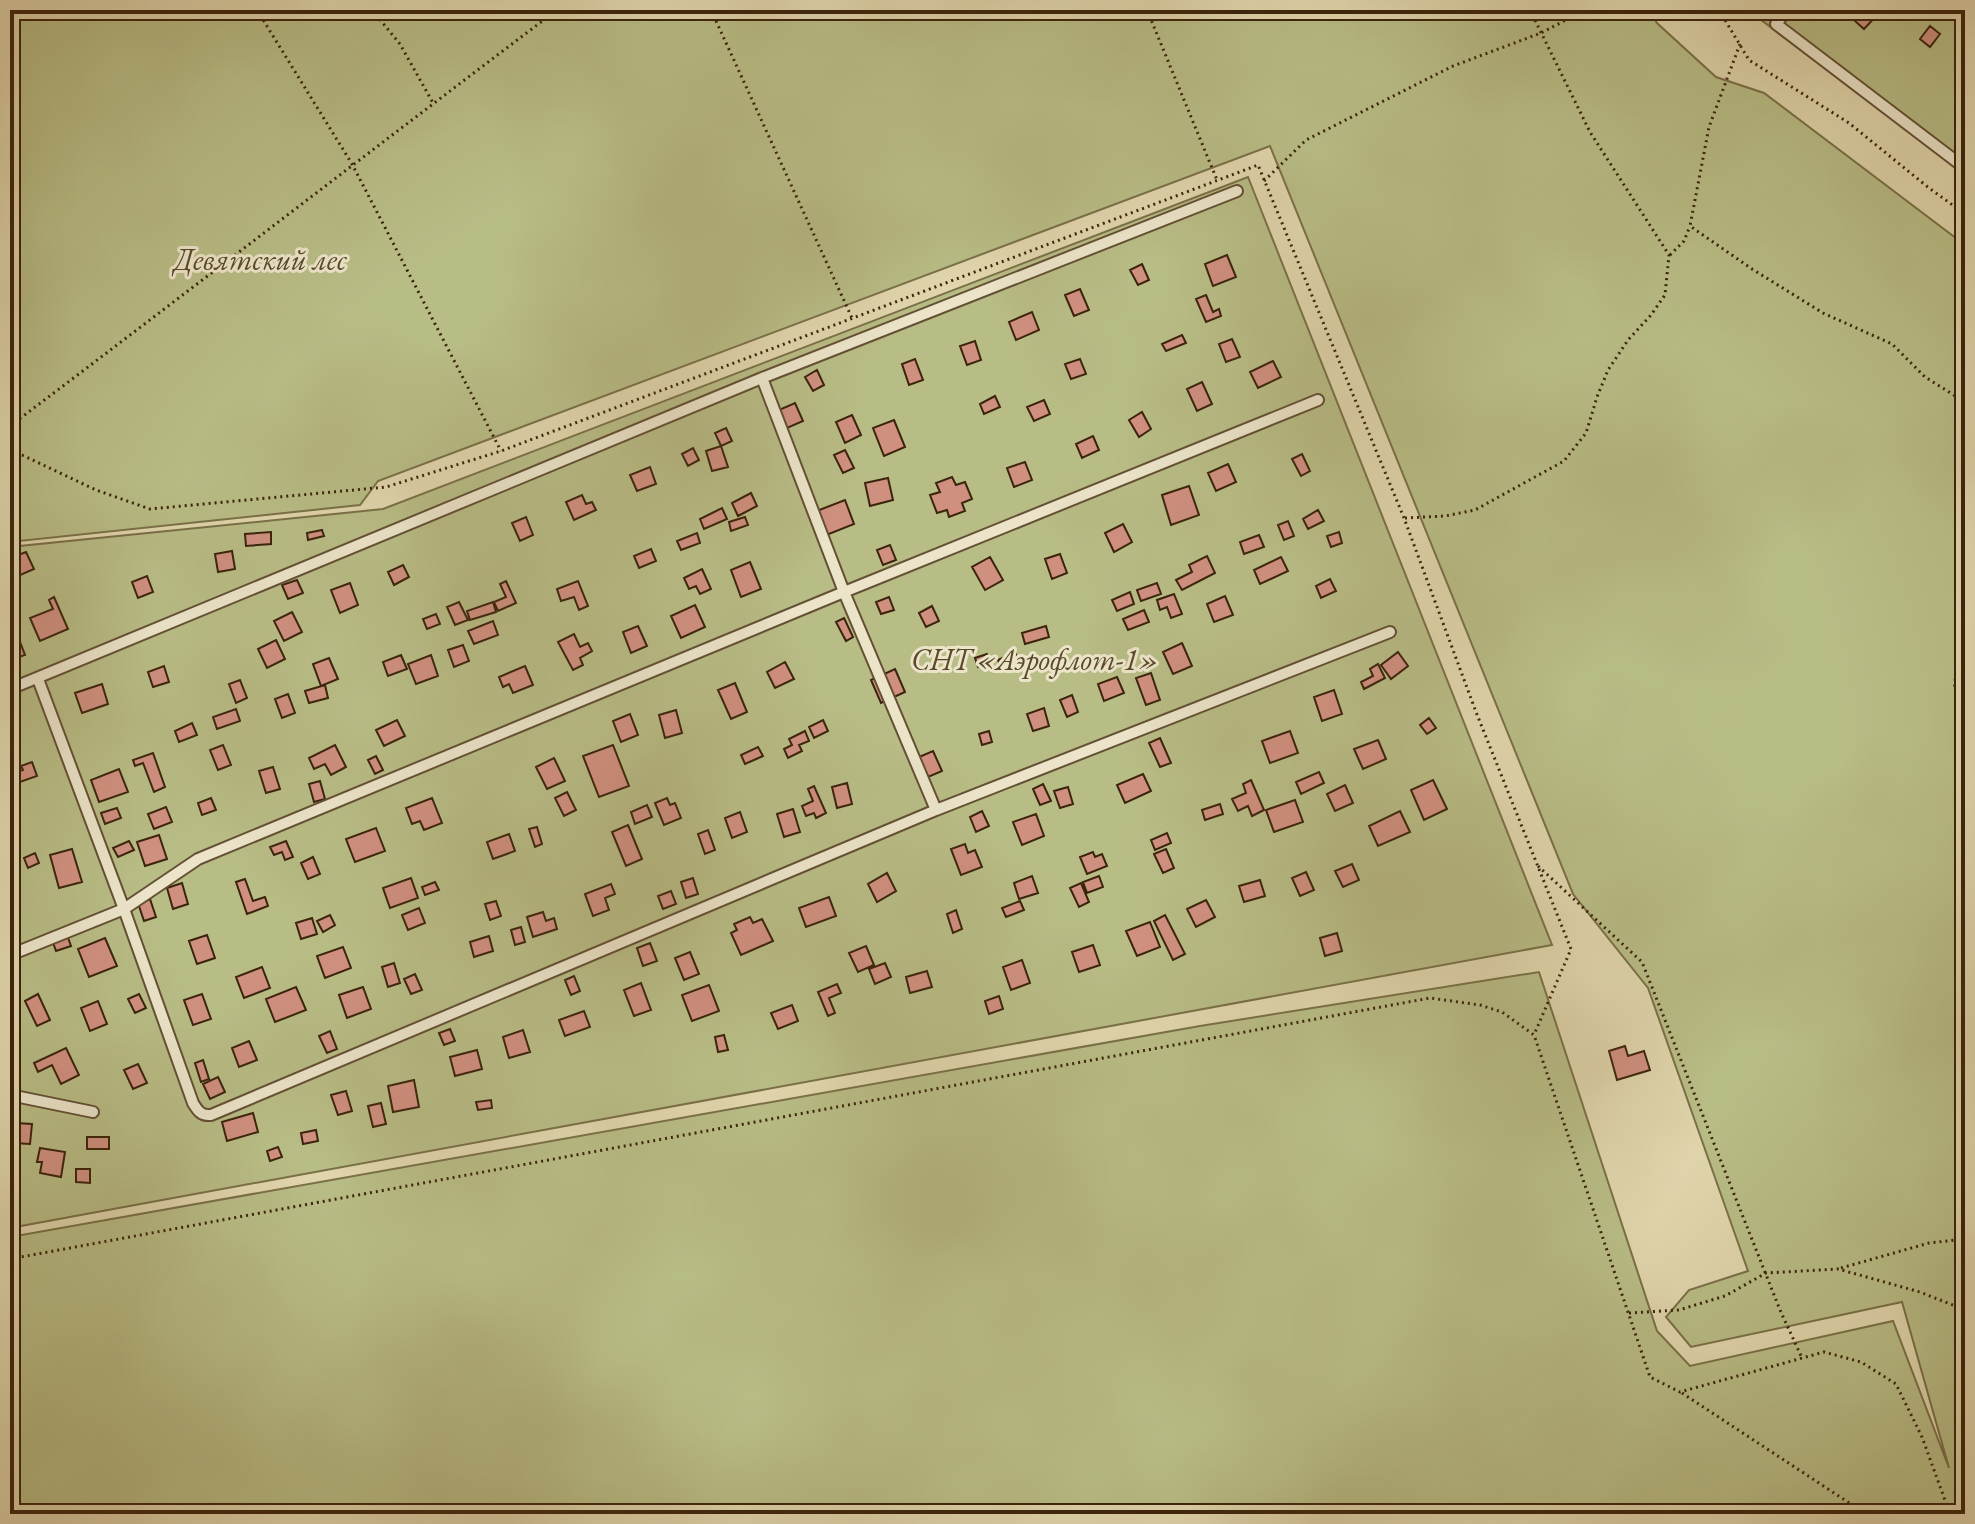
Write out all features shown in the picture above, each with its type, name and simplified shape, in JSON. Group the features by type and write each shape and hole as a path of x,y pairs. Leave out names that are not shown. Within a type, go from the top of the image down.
{"lane":[{"path":"1787,10 1776,24 1965,168"},
{"path":"10,689 762,378 1237,191"},
{"path":"762,378 844,592 936,810"},
{"path":"10,955 124,909 198,859 1318,400"},
{"path":"38,679 193,1103 205,1116 936,810 1390,632"},
{"path":"10,1095 93,1112"}],"path":[{"path":"257,10 352,164 501,451"},
{"path":"372,10 400,44 433,103"},
{"path":"10,426 557,10"},
{"path":"711,10 852,318"},
{"path":"1147,10 1217,180"},
{"path":"1404,518 1445,516 1475,510 1564,461 1586,433 1608,370 1665,295 1669,255 1590,132 1530,10"},
{"path":"1264,181 1306,140 1453,66 1541,33 1585,10"},
{"path":"1719,10 1749,60 1849,123 1965,214"},
{"path":"1669,255 1684,241 1690,226 1709,127 1740,44"},
{"path":"10,67 21,87"},
{"path":"10,454 22,455 96,490 150,509 386,487 501,451 1258,165 1404,518 1476,712 1571,949 1534,1035"},
{"path":"1690,226 1823,313 1892,344 1925,377 1965,402"},
{"path":"1965,644 1954,684 1965,704"},
{"path":"1538,866 1642,962 1780,1310 1802,1358"},
{"path":"10,1259 1430,998 1480,1005 1502,1012 1534,1035 1650,1377 1680,1392 1866,1514"},
{"path":"1629,1313 1679,1310 1725,1296 1766,1273 1838,1269 1929,1243 1965,1239"},
{"path":"1838,1269 1920,1292 1965,1310"},
{"path":"1680,1392 1824,1352 1861,1362 1896,1384 1922,1437 1950,1514"}],"green space":[{"name":"Девятский лес","path":"10,10 1649,10 1657,23 1716,77 1764,93 1965,245 1965,1514 10,1514 10,1237 1200,1026 1539,972 1657,1331 1690,1366 1893,1321 1949,1468 1902,1302 1691,1347 1666,1317 1689,1290 1748,1271 1648,988 1573,894 1270,146 378,481 360,505 10,542"},
{"path":"1748,10 1965,10 1965,174"},
{"name":"СНТ «Аэрофлот-1»","path":"1248,177 1552,945 10,1228 10,547 383,509"}],"building":[{"path":"1864,10 1874,10 1878,14 1864,29 1855,21"},
{"path":"1930,26 1940,34 1930,47 1920,39"},
{"path":"1965,53 1965,73 1955,65"},
{"path":"1227,255 1236,277 1213,286 1205,264"},
{"path":"1142,264 1149,280 1138,285 1130,270"},
{"path":"1080,289 1089,310 1074,316 1065,295"},
{"path":"1206,295 1213,312 1219,309 1221,316 1206,322 1196,299"},
{"path":"1032,312 1039,330 1016,340 1009,322"},
{"path":"1182,335 1186,343 1166,351 1162,344"},
{"path":"1232,339 1240,357 1226,362 1219,344"},
{"path":"975,341 981,360 967,365 960,346"},
{"path":"915,359 923,380 909,385 902,364"},
{"path":"1080,359 1086,374 1071,379 1065,364"},
{"path":"1273,361 1281,377 1258,388 1250,372"},
{"path":"817,370 824,385 813,391 805,377"},
{"path":"1202,382 1212,404 1197,411 1187,389"},
{"path":"995,396 1000,407 984,414 980,404"},
{"path":"1044,400 1050,414 1034,421 1027,407"},
{"path":"795,403 803,421 787,428 779,410"},
{"path":"1142,412 1151,429 1139,437 1129,420"},
{"path":"852,415 861,435 845,443 836,422"},
{"path":"894,420 905,447 884,456 873,428"},
{"path":"726,428 732,441 721,446 715,433"},
{"path":"1093,436 1099,450 1082,458 1076,444"},
{"path":"721,446 728,467 712,471 706,451"},
{"path":"693,448 699,460 688,466 682,454"},
{"path":"845,450 854,468 843,473 834,455"},
{"path":"1302,454 1310,471 1301,476 1292,459"},
{"path":"1025,462 1032,480 1014,487 1007,468"},
{"path":"1228,464 1236,482 1216,491 1208,473"},
{"path":"650,467 656,484 637,491 630,475"},
{"path":"952,477 956,485 965,482 972,499 962,503 965,511 949,517 947,510 937,513 930,495 940,492 936,483"},
{"path":"888,478 893,500 870,506 865,483"},
{"path":"1189,486 1199,515 1171,525 1162,495"},
{"path":"751,493 757,506 738,516 732,503"},
{"path":"582,495 586,504 592,502 596,510 574,520 566,502"},
{"path":"845,500 854,524 819,538 809,514"},
{"path":"722,508 727,519 704,529 700,519"},
{"path":"1318,510 1324,521 1308,529 1303,519"},
{"path":"526,517 533,535 520,541 512,523"},
{"path":"745,517 748,525 731,531 729,522"},
{"path":"1288,521 1294,536 1284,540 1278,525"},
{"path":"1123,524 1132,542 1114,552 1105,533"},
{"path":"322,530 324,536 308,540 307,533"},
{"path":"271,532 271,544 246,546 245,534"},
{"path":"1339,532 1342,543 1331,547 1327,536"},
{"path":"697,533 700,543 681,550 677,541"},
{"path":"1259,535 1264,547 1244,554 1240,542"},
{"path":"890,545 896,560 883,565 877,550"},
{"path":"651,549 656,561 639,568 634,556"},
{"path":"232,551 235,569 218,572 215,554"},
{"path":"26,552 34,569 18,576 10,558"},
{"path":"1060,554 1067,573 1052,579 1045,559"},
{"path":"1207,556 1215,573 1182,590 1176,580 1192,572 1189,565"},
{"path":"990,557 1003,580 985,590 972,567"},
{"path":"1281,557 1288,571 1260,584 1254,570"},
{"path":"750,562 761,589 741,597 731,570"},
{"path":"403,565 409,577 394,585 388,572"},
{"path":"702,569 711,589 700,594 696,586 689,589 684,578"},
{"path":"147,576 153,592 138,598 132,582"},
{"path":"1330,579 1336,591 1321,598 1316,586"},
{"path":"297,580 303,593 288,599 282,585"},
{"path":"506,581 516,603 498,611 494,602 506,597 500,584"},
{"path":"578,581 588,606 579,610 574,597 561,601 557,589"},
{"path":"350,583 358,605 340,613 331,590"},
{"path":"1157,583 1161,594 1141,601 1137,590"},
{"path":"1130,592 1134,604 1117,611 1112,600"},
{"path":"1174,594 1182,614 1171,618 1167,607 1160,610 1157,600"},
{"path":"1225,596 1233,615 1214,622 1207,604"},
{"path":"54,597 68,629 40,641 30,618 53,609 49,600"},
{"path":"889,597 894,610 881,614 876,602"},
{"path":"459,602 468,620 455,625 447,607"},
{"path":"493,602 496,612 470,620 467,611"},
{"path":"695,605 705,627 681,638 671,616"},
{"path":"932,606 939,621 926,627 919,613"},
{"path":"1144,610 1149,622 1128,630 1123,619"},
{"path":"292,612 302,632 284,641 274,621"},
{"path":"436,614 440,624 427,629 423,619"},
{"path":"844,618 853,637 846,641 836,622"},
{"path":"493,621 498,635 474,644 468,631"},
{"path":"638,626 647,646 631,653 623,632"},
{"path":"1046,626 1049,637 1025,644 1022,633"},
{"path":"17,634 25,655 10,660 10,636"},
{"path":"574,634 580,647 588,643 592,651 580,658 583,665 573,670 558,642"},
{"path":"276,640 285,659 267,668 258,649"},
{"path":"1182,643 1192,666 1173,674 1163,652"},
{"path":"463,645 469,661 454,667 448,650"},
{"path":"1015,652 1020,664 1003,671 998,660"},
{"path":"1398,652 1408,666 1391,679 1381,665"},
{"path":"987,654 990,662 978,667 975,658"},
{"path":"401,655 407,669 388,676 383,662"},
{"path":"431,655 438,676 416,684 408,664"},
{"path":"329,658 338,679 321,686 313,664"},
{"path":"785,662 794,679 775,688 767,672"},
{"path":"1378,664 1385,678 1364,689 1361,682 1373,676 1370,669"},
{"path":"164,666 169,682 153,687 148,672"},
{"path":"525,666 533,685 513,693 509,684 503,687 499,677"},
{"path":"895,669 905,692 881,703 871,680"},
{"path":"1151,673 1160,700 1146,705 1136,678"},
{"path":"1117,677 1124,693 1104,701 1098,684"},
{"path":"240,680 247,698 236,703 229,684"},
{"path":"735,683 747,712 731,719 718,690"},
{"path":"102,684 108,704 82,713 75,693"},
{"path":"325,685 328,698 309,703 305,691"},
{"path":"1334,690 1342,714 1322,721 1314,697"},
{"path":"288,694 295,713 282,718 275,699"},
{"path":"1072,695 1078,712 1067,717 1060,700"},
{"path":"1044,708 1049,726 1033,731 1027,714"},
{"path":"236,709 240,721 217,729 213,717"},
{"path":"676,710 682,733 665,738 659,715"},
{"path":"630,714 638,735 621,742 613,721"},
{"path":"1429,718 1436,728 1427,734 1420,725"},
{"path":"397,720 405,736 384,746 376,730"},
{"path":"823,720 828,731 814,738 809,727"},
{"path":"192,723 197,735 179,742 175,731"},
{"path":"805,731 809,741 799,745 802,751 788,758 784,749 792,745 789,739"},
{"path":"989,731 992,742 982,745 979,734"},
{"path":"1290,731 1298,753 1270,763 1262,741"},
{"path":"1160,738 1171,763 1160,767 1149,743"},
{"path":"1378,740 1386,759 1363,769 1354,749"},
{"path":"223,745 231,765 218,770 210,750"},
{"path":"335,745 346,767 331,775 325,764 314,769 309,758"},
{"path":"613,745 629,786 599,797 583,756"},
{"path":"758,747 763,756 745,764 741,755"},
{"path":"933,751 942,771 928,777 919,757"},
{"path":"153,753 165,787 154,792 143,763 135,766 133,760"},
{"path":"376,756 383,770 375,774 368,760"},
{"path":"554,758 565,781 547,789 536,767"},
{"path":"32,762 37,776 17,783 14,773"},
{"path":"273,767 280,789 266,793 259,771"},
{"path":"119,769 128,792 99,802 91,780"},
{"path":"1319,772 1324,783 1301,794 1296,782"},
{"path":"1143,774 1151,791 1125,803 1117,785"},
{"path":"1251,780 1264,810 1252,816 1248,806 1238,811 1232,799 1246,793 1243,784"},
{"path":"1433,780 1447,809 1424,820 1411,790"},
{"path":"320,781 325,799 314,802 309,784"},
{"path":"847,783 852,804 837,808 832,787"},
{"path":"1043,784 1051,801 1040,805 1033,789"},
{"path":"1345,785 1353,803 1335,811 1327,794"},
{"path":"814,786 826,813 816,818 814,813 806,816 802,806 813,801 808,789"},
{"path":"1068,787 1073,804 1060,808 1054,791"},
{"path":"567,792 576,810 564,816 555,798"},
{"path":"211,798 216,810 202,815 198,803"},
{"path":"432,798 442,823 424,830 420,821 412,824 406,808"},
{"path":"667,798 670,805 675,803 681,818 664,825 655,803"},
{"path":"1295,800 1303,822 1274,832 1266,810"},
{"path":"1220,804 1223,814 1205,820 1202,810"},
{"path":"647,805 652,817 635,824 631,812"},
{"path":"166,807 172,822 154,829 148,814"},
{"path":"117,808 121,818 105,824 101,813"},
{"path":"793,809 800,832 784,837 777,814"},
{"path":"982,811 989,826 976,832 970,817"},
{"path":"1400,811 1410,832 1378,846 1369,826"},
{"path":"740,812 747,832 732,838 725,818"},
{"path":"1036,814 1044,836 1022,845 1013,822"},
{"path":"628,825 642,859 626,866 612,832"},
{"path":"537,827 542,844 535,847 529,829"},
{"path":"376,828 385,851 355,862 346,839"},
{"path":"708,830 715,850 705,854 698,834"},
{"path":"1167,833 1171,843 1155,850 1151,840"},
{"path":"509,834 515,851 493,859 487,842"},
{"path":"159,835 167,859 145,866 137,842"},
{"path":"129,841 134,850 118,857 113,848"},
{"path":"286,841 293,857 285,860 282,852 274,855 270,847"},
{"path":"965,844 968,853 975,850 982,867 961,875 951,849"},
{"path":"72,849 82,882 59,888 50,855"},
{"path":"1166,849 1174,868 1163,873 1154,854"},
{"path":"1093,852 1095,857 1102,854 1107,866 1087,874 1080,857"},
{"path":"35,853 39,863 28,868 24,858"},
{"path":"313,857 320,874 308,879 301,863"},
{"path":"1352,864 1359,880 1343,887 1335,871"},
{"path":"1306,872 1314,890 1300,896 1292,878"},
{"path":"887,873 896,891 877,902 868,884"},
{"path":"1032,876 1038,893 1019,899 1014,883"},
{"path":"1099,876 1103,887 1087,893 1083,882"},
{"path":"411,878 418,898 390,908 383,888"},
{"path":"693,878 698,894 686,898 681,882"},
{"path":"245,879 253,901 265,897 268,906 247,914 236,882"},
{"path":"1260,880 1265,896 1244,902 1239,886"},
{"path":"435,882 439,890 425,895 422,887"},
{"path":"182,883 188,904 173,909 167,888"},
{"path":"1081,883 1089,902 1079,907 1070,888"},
{"path":"611,884 615,894 605,898 609,910 593,916 585,894"},
{"path":"671,891 676,904 663,909 658,896"},
{"path":"829,897 836,916 806,927 799,908"},
{"path":"150,899 156,917 144,921 138,903"},
{"path":"1206,900 1215,917 1196,927 1187,909"},
{"path":"496,901 501,916 490,920 485,904"},
{"path":"1020,901 1024,910 1006,917 1002,908"},
{"path":"419,908 425,923 408,930 402,915"},
{"path":"956,910 962,929 953,933 947,914"},
{"path":"543,912 546,921 554,918 557,929 533,937 527,917"},
{"path":"330,915 335,925 323,932 317,921"},
{"path":"1165,915 1185,954 1173,960 1154,921"},
{"path":"750,917 753,923 762,919 773,941 741,955 731,933 737,930 734,924"},
{"path":"312,918 317,934 301,939 296,923"},
{"path":"1150,922 1160,947 1137,956 1126,931"},
{"path":"521,927 525,942 515,945 511,930"},
{"path":"66,932 71,946 56,951 51,937"},
{"path":"1337,933 1342,951 1325,956 1320,938"},
{"path":"207,935 215,958 197,964 189,941"},
{"path":"489,936 493,951 474,957 470,942"},
{"path":"105,938 117,966 89,977 78,949"},
{"path":"650,943 657,961 643,966 637,948"},
{"path":"1093,945 1100,965 1079,972 1072,952"},
{"path":"866,946 874,965 858,972 849,953"},
{"path":"343,947 351,968 325,978 317,956"},
{"path":"690,952 699,974 684,980 675,958"},
{"path":"1022,960 1030,983 1011,990 1003,967"},
{"path":"394,963 400,983 388,987 382,967"},
{"path":"885,963 891,977 875,984 869,969"},
{"path":"262,967 270,988 244,998 236,977"},
{"path":"927,971 932,987 910,993 906,977"},
{"path":"415,974 422,990 411,994 404,979"},
{"path":"574,976 580,991 571,995 565,980"},
{"path":"641,983 651,1010 634,1016 624,990"},
{"path":"837,984 841,993 829,998 835,1013 828,1016 818,992"},
{"path":"709,985 719,1011 692,1021 682,995"},
{"path":"296,987 306,1010 275,1022 266,999"},
{"path":"363,987 371,1009 347,1018 339,995"},
{"path":"38,994 50,1020 37,1026 25,1001"},
{"path":"139,994 146,1008 135,1013 128,999"},
{"path":"202,994 211,1019 193,1025 184,1000"},
{"path":"999,996 1003,1009 989,1014 985,1001"},
{"path":"98,1001 107,1024 90,1031 81,1008"},
{"path":"792,1005 798,1021 778,1029 771,1013"},
{"path":"584,1011 590,1027 565,1036 559,1020"},
{"path":"450,1029 455,1041 444,1045 439,1033"},
{"path":"523,1030 530,1052 509,1058 503,1037"},
{"path":"330,1031 337,1049 327,1053 319,1036"},
{"path":"724,1035 728,1050 718,1052 715,1037"},
{"path":"249,1041 257,1060 239,1067 232,1048"},
{"path":"1625,1046 1628,1056 1644,1051 1650,1070 1617,1080 1609,1051"},
{"path":"66,1048 79,1075 61,1084 52,1065 38,1072 34,1063"},
{"path":"477,1050 482,1069 455,1076 450,1057"},
{"path":"203,1060 209,1079 201,1082 195,1063"},
{"path":"138,1064 147,1083 133,1089 124,1070"},
{"path":"218,1077 225,1092 210,1099 203,1084"},
{"path":"414,1080 419,1107 393,1112 388,1086"},
{"path":"346,1091 352,1111 338,1115 331,1095"},
{"path":"491,1100 492,1108 478,1110 476,1102"},
{"path":"381,1103 386,1124 373,1127 368,1106"},
{"path":"253,1113 258,1132 227,1141 222,1122"},
{"path":"15,1123 32,1124 30,1144 13,1143"},
{"path":"316,1130 318,1141 303,1144 301,1133"},
{"path":"87,1137 109,1137 109,1149 87,1149"},
{"path":"278,1147 282,1157 270,1161 267,1151"},
{"path":"40,1148 65,1152 61,1177 40,1173 42,1162 37,1162"},
{"path":"76,1169 90,1169 90,1183 76,1182"}]}
